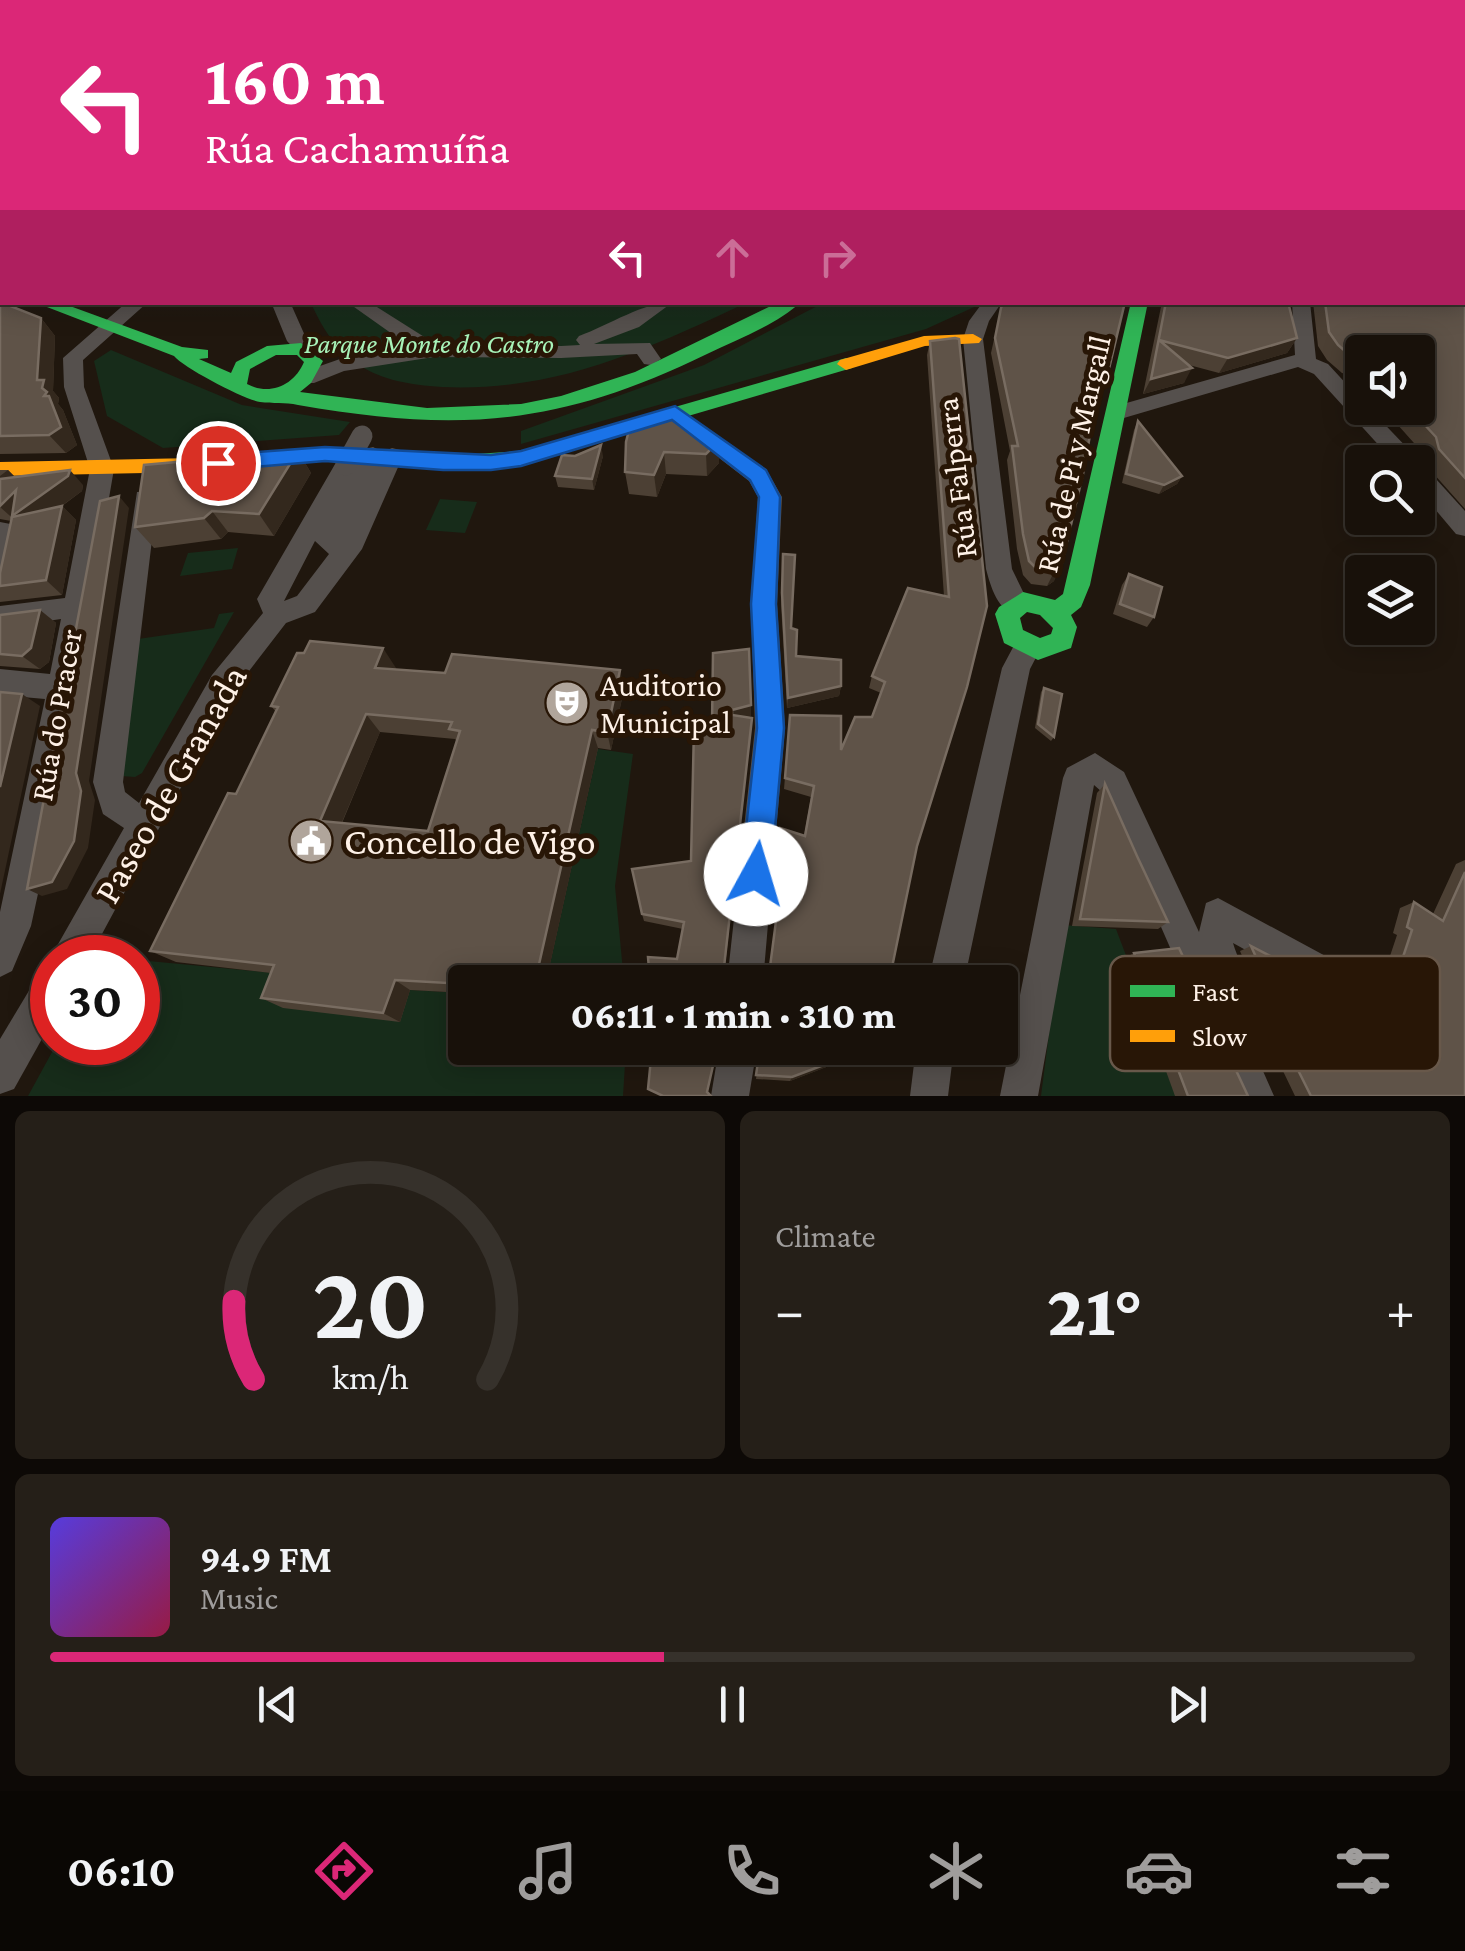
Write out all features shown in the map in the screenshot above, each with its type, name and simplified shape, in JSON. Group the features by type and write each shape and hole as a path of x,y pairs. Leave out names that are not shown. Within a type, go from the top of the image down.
{"main road":[{"path":"50,305 180,352 249,360"},
{"path":"236,385 237,373 249,360 273,350 334,386 372,395 496,400 557,391 652,359 768,305"},
{"path":"180,352 187,363 250,394 274,394 376,411 481,414 557,402 707,347 787,305"},
{"name":"Rúa de Pi y Margall","path":"1056,612 1073,600 1078,585 1139,305"},
{"path":"443,463 521,458 937,338 972,339"},
{"path":"274,394 311,369"},
{"path":"0,469 147,468 325,454 377,457"},
{"path":"1040,603 1056,612 1065,627 1062,641 1048,648 1028,646 1008,628 1007,614 1016,604 1040,603"}],"street":[{"path":"102,469 74,387 73,358 135,305"},
{"path":"281,305 311,369 434,351 561,352 643,347 652,359"},
{"path":"360,305 434,351"},
{"path":"532,350 610,333 659,305"},
{"path":"972,339 992,305"},
{"path":"1301,305 1306,362"},
{"path":"273,350 290,328"},
{"name":"Rúa Falperra","path":"972,339 999,570 1004,587 1016,604"},
{"path":"1117,413 1293,361 1306,362 1321,369 1390,445"},
{"name":"Paseo de Granada","path":"82,935 222,684 273,607 346,465 377,457 376,411"},
{"path":"675,412 758,475 770,497 764,604 770,728 747,965"},
{"path":"273,607 306,604 345,552 377,457 443,463"},
{"path":"144,820 124,814 113,802 108,782 147,468"},
{"name":"Rúa do Pracer","path":"0,959 14,926 36,829 102,469"},
{"path":"1435,493 1465,527"},
{"path":"0,531 12,533 0,587"},
{"path":"0,617 63,608"},
{"path":"950,965 1016,668 1028,646"},
{"path":"0,682 60,688"},
{"path":"1019,1096 1078,778 1095,767 1113,782 1192,956"},
{"path":"1220,956 1215,944 1218,916 1290,956"},
{"path":"0,1075 30,1024"},
{"path":"730,1096 735,1065"},
{"path":"929,1096 933,1065"},
{"path":"1245,1071 1255,1096"}],"green space":[{"name":"Parque Monte do Castro","path":"312,305 742,305 636,352 599,364 524,383 484,387 419,385 379,375 347,356"},
{"path":"819,305 979,305 926,329 521,444 521,431 704,365"},
{"path":"111,350 242,405 350,422 339,435 163,448 107,416 94,361"},
{"path":"440,499 477,502 465,533 426,530"},
{"path":"238,548 232,569 180,576 188,553"},
{"path":"234,612 142,773 121,776 138,639 214,628 219,614"},
{"path":"591,748 633,754 615,886 622,965 550,965 594,767"},
{"path":"1063,925 1116,929 1126,956 1110,956 1110,1071 1170,1071 1179,1096 1041,1096"},
{"path":"160,962 295,975 399,1022 410,990 448,992 448,1065 625,1065 623,1096 28,1096 45,1065 160,1065"}],"building":[{"path":"0,305 8,305 41,318 37,380 44,380 44,396 49,396 61,427 49,435 0,436"},
{"path":"1124,305 1107,377 1094,395 1097,396 1083,474 1061,567 1054,572 1038,570 1029,561 1023,534 1012,446 1018,446 995,338 1001,308"},
{"path":"1165,305 1289,305 1297,338 1228,358 1159,340 1192,368 1151,379"},
{"path":"1325,305 1465,305 1465,478 1439,449 1436,437 1425,425 1435,425 1435,335 1345,335 1345,351 1329,332"},
{"path":"959,339 987,606 967,687 917,846 892,965 770,965 781,883 776,883 780,828 805,836 814,786 785,778 790,715 841,716 841,750 855,717 872,717 885,682 872,676 908,588 949,597 930,341"},
{"path":"676,409 719,441 706,454 664,452 654,475 625,472 631,422"},
{"path":"1138,421 1182,476 1164,485 1126,474"},
{"path":"601,445 592,479 555,476 562,455 575,456"},
{"path":"298,451 259,514 212,511 204,518 135,527 144,465"},
{"path":"70,470 68,476 12,516 16,490 0,506 0,479"},
{"path":"119,496 76,773 81,791 74,841 52,882 27,889 100,501"},
{"path":"62,506 46,580 0,586 12,517"},
{"path":"783,554 795,555 791,628 797,630 796,656 841,660 841,686 788,698"},
{"path":"1129,574 1162,587 1154,617 1120,604"},
{"path":"40,610 31,648 22,656 0,654 0,615"},
{"name":"Concello de Vigo","path":"310,641 383,648 375,668 445,673 452,654 620,670 607,732 592,730 539,965 448,965 448,983 395,980 383,1013 261,998 274,965 160,952 158,935 228,793 236,794 278,707 271,706 297,653 304,653","holes":["366,714 452,722 449,729 460,731 428,831 320,821"]},
{"path":"749,649 751,705 732,710 732,715 752,718 724,965 649,965 648,957 677,959 684,922 642,914 632,869 691,861 694,727 712,724 713,653"},
{"path":"1044,688 1062,694 1054,737 1038,724"},
{"path":"0,692 22,694 0,787"},
{"path":"1105,784 1137,856 1168,922 1080,919"},
{"path":"1465,872 1465,1096 1311,1096 1298,1071 1440,1071 1440,956 1403,956 1412,930 1407,927 1414,902 1443,921"},
{"path":"1251,946 1270,956 1256,956"},
{"path":"1179,948 1183,956 1135,956 1134,953"},
{"path":"650,1065 713,1065 707,1092 711,1096 663,1096 648,1089"},
{"path":"757,1065 824,1065 792,1077 756,1075"},
{"path":"1179,1071 1236,1071 1248,1096 1188,1096"}],"traffic: fast":[{"path":"50,305 180,352 202,354"},
{"path":"274,394 427,415 521,411 602,391 642,376 719,342 787,305"},
{"path":"1056,612 1073,600 1078,585 1139,305"},
{"path":"180,352 194,364 259,396 279,394 297,386 314,361 301,349 273,350 242,366 237,385"},
{"path":"253,460 325,454 443,463 521,458 846,364"},
{"path":"1023,602 1037,603 1053,611 1065,627 1062,641 1038,649 1013,636 1007,614 1023,602"}],"traffic: slow":[{"path":"846,364 924,341 973,339"},
{"path":"0,469 193,465"}],"place":[{"name":"Auditorio Municipal","path":"567,703"},
{"name":"Concello de Vigo","path":"311,841"}],"route":[{"path":"218,463 325,454 392,456 443,463 491,462 521,458 675,412 730,452 758,475 770,497 764,604 770,728 756,874"}]}
